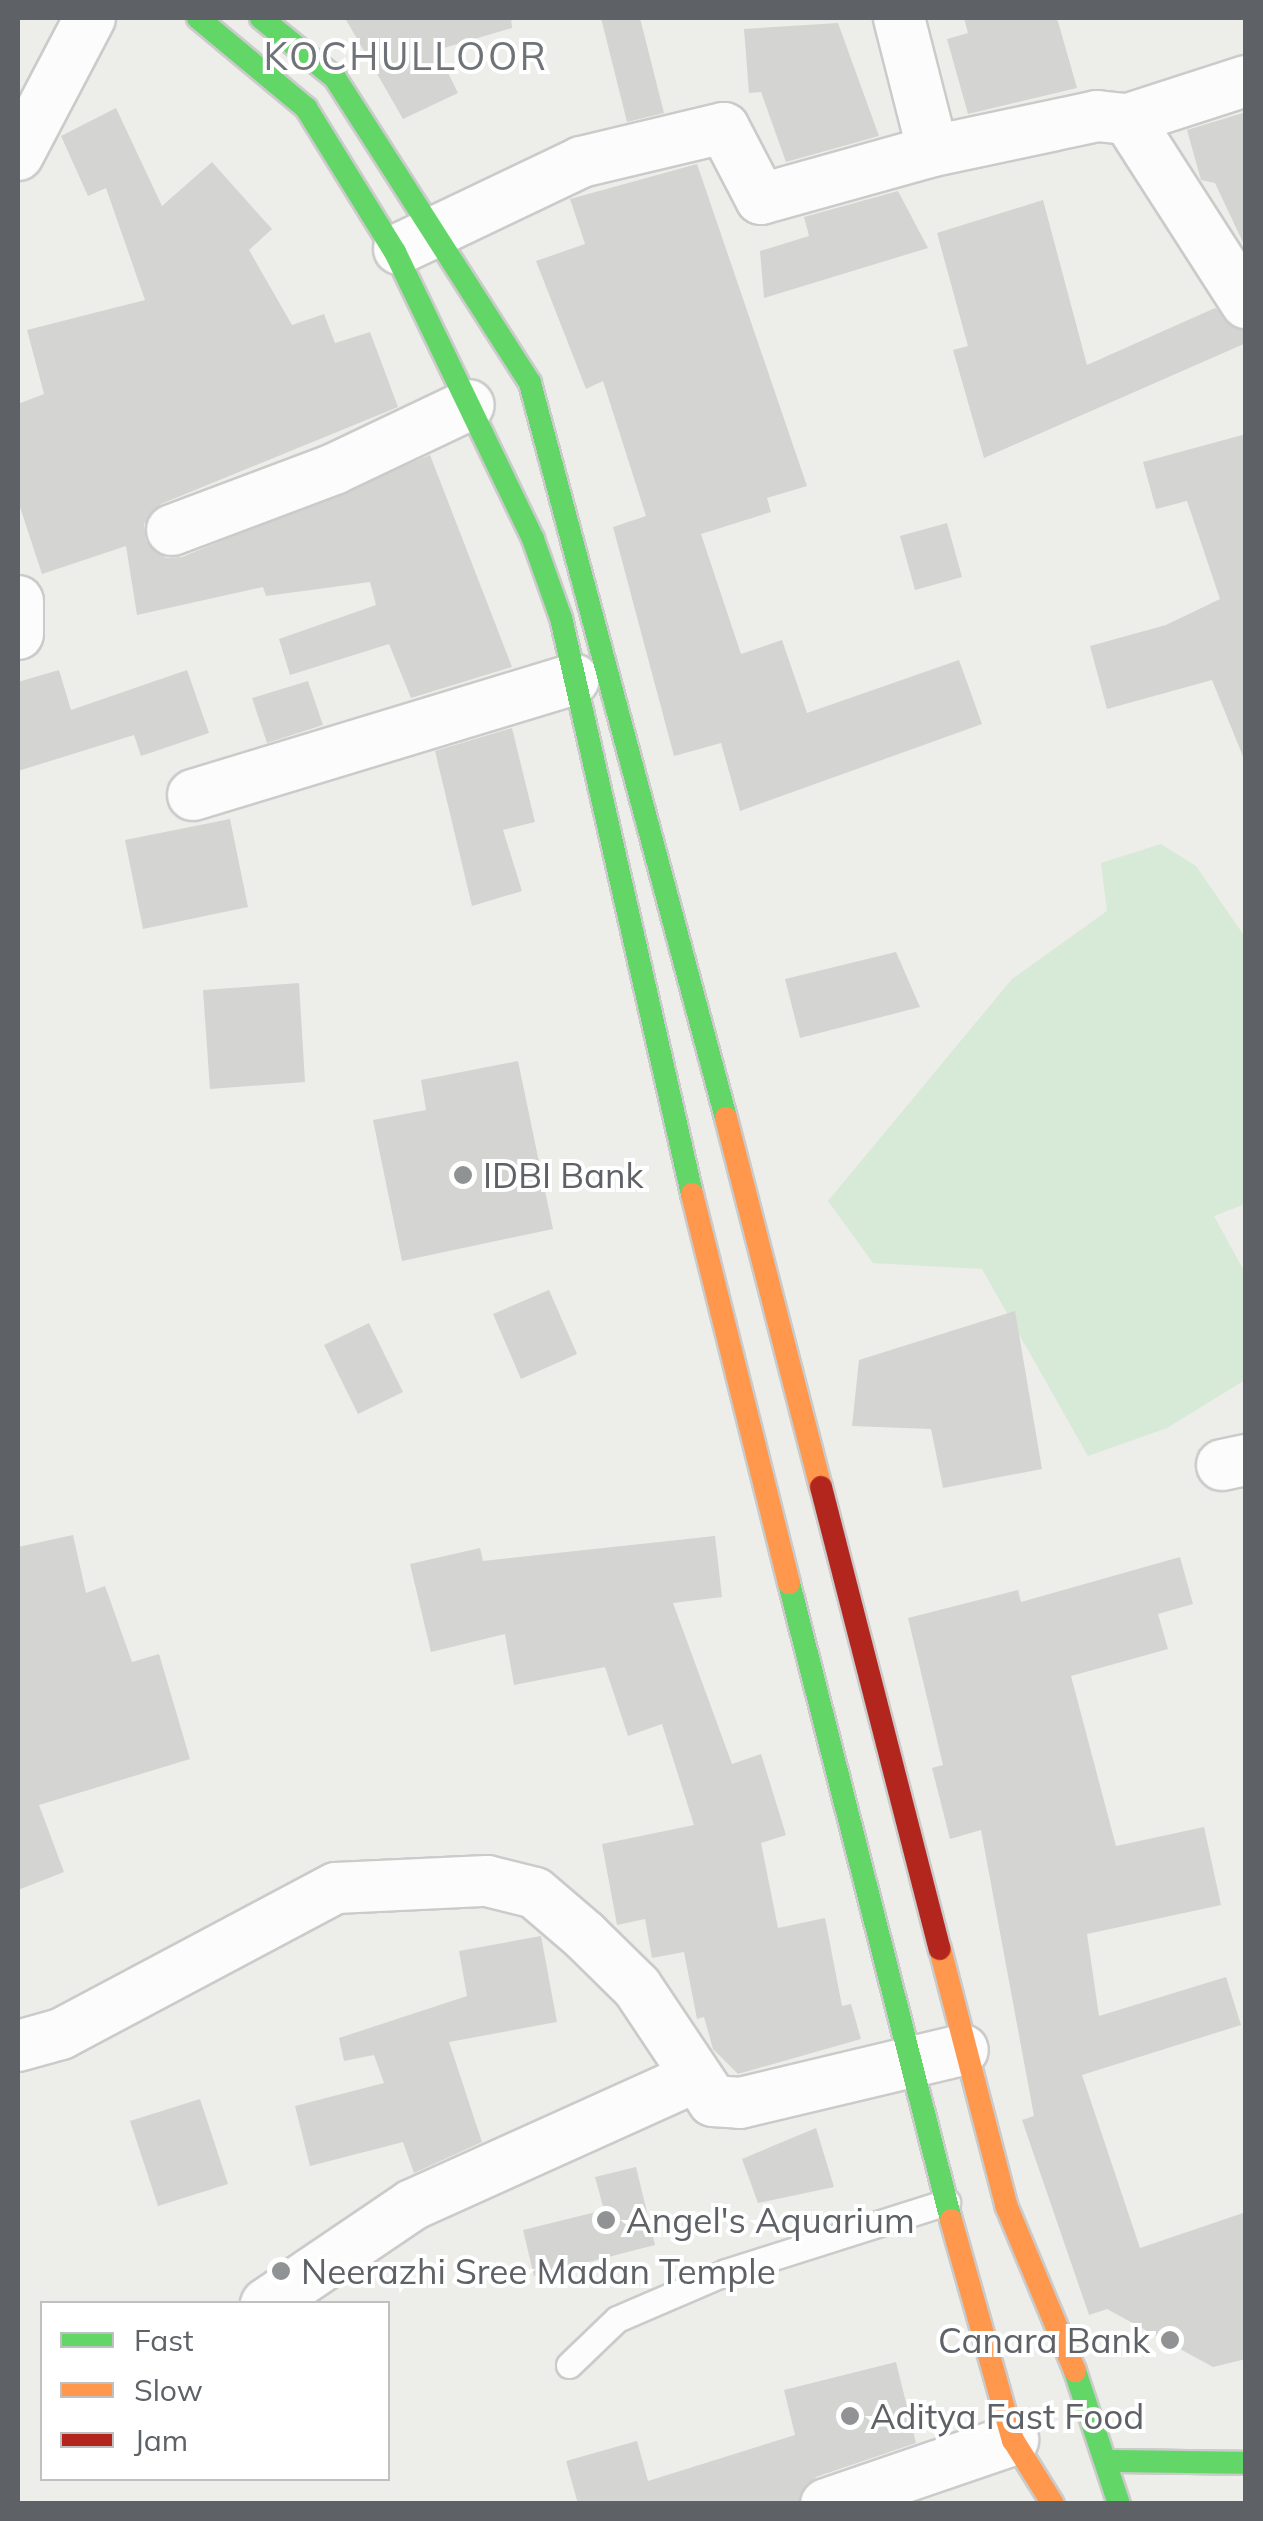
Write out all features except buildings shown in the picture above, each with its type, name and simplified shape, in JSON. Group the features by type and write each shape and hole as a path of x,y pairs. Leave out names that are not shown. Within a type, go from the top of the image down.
{"main road":[{"path":"198,18 306,108 530,382 560,482 1006,2204 1110,2461 1119,2504"},
{"path":"261,18 335,78"},
{"path":"295,18 335,78 416,240 469,405 533,539 574,679 652,1030 908,2066 1013,2440 1053,2504"},
{"path":"306,108 335,78"},
{"path":"1110,2461 1246,2463"},
{"path":"1088,2504 1110,2461"}],"street":[{"path":"18,155 90,18"},
{"path":"899,18 933,151"},
{"path":"416,240 581,162 724,128 761,199 933,151 1096,116 1128,120 1246,81"},
{"path":"1128,120 1246,303"},
{"path":"172,530 334,469 469,405"},
{"path":"18,601 18,634"},
{"path":"193,795 574,679"},
{"path":"18,2046 61,2034 336,1888 487,1881 535,1893 584,1935 637,1987 693,2078 713,2102 740,2103 964,2050"},
{"path":"270,2301 412,2205 693,2078"},
{"path":"826,2504 1013,2440"}],"lane":[{"path":"568,2364 616,2319 726,2272 947,2202"}],"green space":[{"path":"1161,844 1196,866 1245,937 1245,1204 1214,1216 1244,1271 1245,1380 1167,1428 1088,1456 982,1269 873,1263 828,1201 1012,979 1107,911 1101,863"}],"traffic: fast":[{"path":"198,18 306,108 395,252 533,539 561,618 692,1194"},
{"path":"261,18 335,78 530,383 726,1118"},
{"path":"789,1583 951,2220"},
{"path":"1075,2371 1119,2504"},
{"path":"1110,2461 1246,2463"}],"traffic: slow":[{"path":"726,1118 821,1487"},
{"path":"692,1194 789,1583"},
{"path":"940,1949 1006,2205 1075,2371"},
{"path":"951,2220 1013,2440 1053,2504"}],"traffic: jam":[{"path":"821,1487 940,1949"}],"place":[{"name":"IDBI Bank","path":"463,1175"},
{"name":"Angel's Aquarium","path":"606,2220"},
{"name":"Neerazhi Sree Madan Temple","path":"281,2271"},
{"name":"Canara Bank","path":"1170,2340"},
{"name":"Aditya Fast Food","path":"850,2416"}],"district":[{"name":"KOCHULLOOR","path":"406,57"}]}
